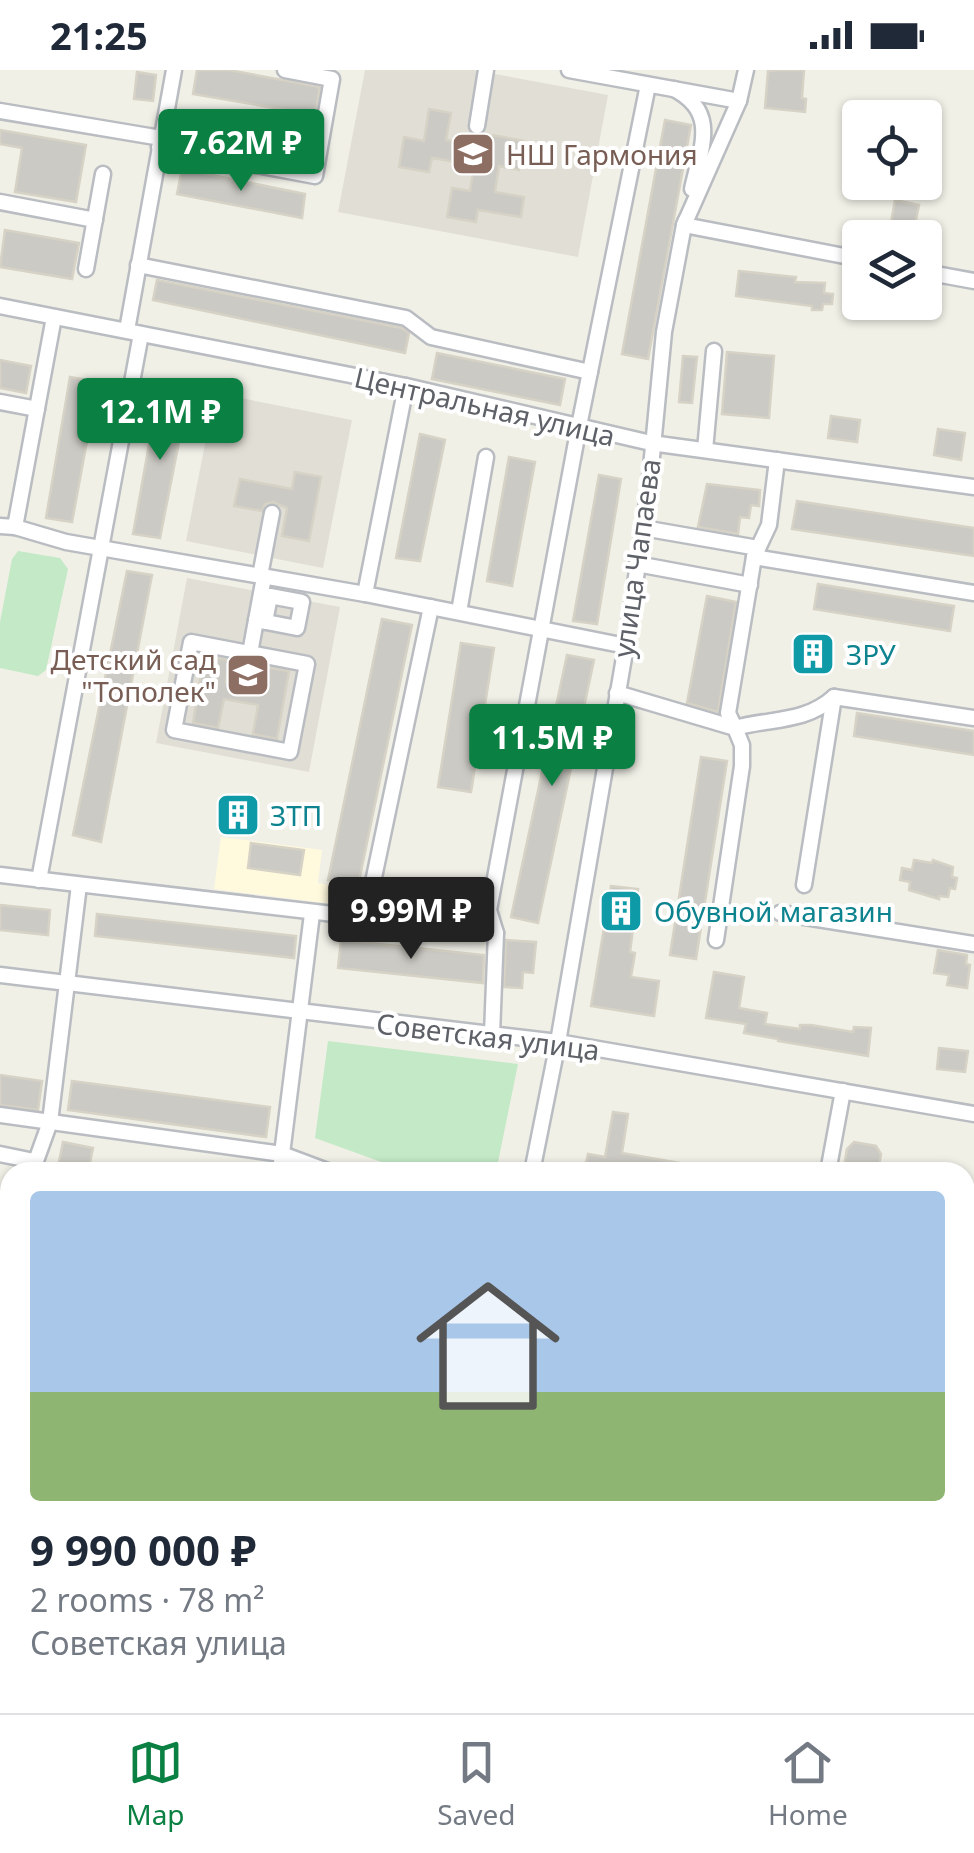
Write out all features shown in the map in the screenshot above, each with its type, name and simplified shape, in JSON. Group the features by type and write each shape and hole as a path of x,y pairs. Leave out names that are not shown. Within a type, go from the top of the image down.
{"street":[{"path":"39,880 99,548 134,332 138,265 174,70"},
{"path":"0,111 315,176 332,79 285,70"},
{"path":"477,126 486,70"},
{"path":"570,70 739,101"},
{"name":"улица Чапаева","path":"534,1162 626,646 664,332 684,225 739,101 746,70"},
{"path":"492,1034 496,933 489,910 579,426 648,84"},
{"path":"674,89 696,103 703,125 684,225 842,256"},
{"path":"86,270 102,174"},
{"path":"0,202 94,220"},
{"path":"138,265 406,318 430,337 590,372"},
{"path":"942,275 974,281"},
{"name":"Центральная улица","path":"0,306 406,386 651,443 974,487"},
{"path":"54,317 37,409 8,527 99,548 364,594 626,646"},
{"path":"706,450 714,352"},
{"path":"364,594 406,386"},
{"path":"0,402 37,409"},
{"path":"458,612 486,457"},
{"path":"716,940 742,766 742,745 728,714 756,552 769,525 776,460"},
{"path":"250,653 260,621 272,513"},
{"path":"643,528 974,593"},
{"path":"637,564 750,585"},
{"path":"365,920 430,607"},
{"path":"191,642 250,653 307,664 290,752 174,730 191,642"},
{"path":"617,693 736,728 792,720 823,707 834,697"},
{"path":"834,697 974,718"},
{"path":"804,885 834,697"},
{"path":"0,875 496,933"},
{"path":"35,1162 50,1122 79,886"},
{"path":"780,913 974,944"},
{"path":"281,1162 312,914"},
{"name":"Советская улица","path":"0,975 558,1042 974,1114"},
{"path":"830,1162 843,1092"},
{"path":"0,1115 282,1154 303,1162"}],"shaded area":[{"name":"НШ Гармония","path":"365,70 473,70 608,95 578,257 338,212"},
{"path":"215,393 352,420 323,568 186,541"},
{"name":"Детский сад \"Тополек\"","path":"187,578 340,607 309,772 156,743"},
{"path":"221,837 322,850 318,883 342,887 340,905 214,889"}],"green space":[{"path":"18,551 60,558 68,569 46,670 38,676 0,668 0,622 12,559"},
{"path":"328,1041 518,1064 498,1162 381,1162 315,1138"}],"building":[{"path":"197,70 229,70 320,87 315,115 193,94"},
{"path":"804,70 805,112 765,108 768,71"},
{"path":"137,72 156,75 153,101 134,99"},
{"path":"429,109 451,113 446,140 491,147 493,135 524,141 519,170 499,166 495,192 524,197 521,217 478,210 476,222 447,217 452,188 470,191 474,165 432,158 429,172 399,167 404,137 424,141"},
{"path":"665,120 691,125 648,359 622,354"},
{"path":"0,130 86,145 76,202 15,192 22,148 0,144"},
{"path":"182,169 305,194 302,218 177,194"},
{"path":"895,200 919,205 916,220 892,220"},
{"path":"5,230 79,243 72,279 0,267"},
{"path":"739,271 796,277 795,282 825,283 824,293 833,294 832,304 812,310 812,306 736,296"},
{"path":"157,280 402,328 409,333 405,353 153,300"},
{"path":"727,352 774,356 769,418 722,414"},
{"path":"437,353 565,379 560,405 432,379"},
{"path":"683,356 697,357 692,403 679,402"},
{"path":"0,360 31,366 26,393 0,388"},
{"path":"70,377 98,382 72,522 46,518"},
{"path":"159,389 188,396 160,538 133,534"},
{"path":"831,416 860,420 857,442 828,438"},
{"path":"938,429 965,433 961,460 934,455"},
{"path":"420,434 445,440 420,561 396,558"},
{"path":"509,457 535,462 512,586 487,581"},
{"path":"295,472 321,477 309,541 282,536 287,508 273,502 265,504 262,511 234,506 240,479 292,489"},
{"path":"599,475 621,479 597,624 573,621"},
{"path":"707,484 760,490 759,506 751,505 749,518 740,517 738,534 698,527"},
{"path":"797,501 974,528 974,556 792,529"},
{"path":"127,571 152,575 101,842 73,835"},
{"path":"818,584 954,606 950,631 814,609"},
{"path":"707,596 736,602 718,712 687,703"},
{"path":"382,619 412,625 358,886 328,880"},
{"name":"ЗРУ","path":"804,640 827,644 822,669 799,664"},
{"path":"461,643 494,648 471,792 438,787"},
{"path":"567,655 594,660 538,923 511,917"},
{"path":"204,656 230,660 226,682 260,688 264,667 289,671 277,739 253,734 258,705 224,699 218,728 193,723"},
{"path":"857,713 974,731 974,755 854,736"},
{"path":"701,757 727,761 696,959 670,955"},
{"path":"251,843 304,850 300,875 248,868"},
{"path":"914,860 933,860 953,867 952,877 957,878 948,897 939,899 909,890 910,882 900,880 902,868 912,870"},
{"path":"611,886 638,889 631,977 659,981 654,1016 591,1006"},
{"path":"0,905 50,910 48,935 0,930"},
{"path":"97,914 296,936 294,958 95,936"},
{"path":"341,940 484,955 483,983 338,968"},
{"path":"506,940 536,942 533,973 523,972 522,988 504,987"},
{"path":"938,950 967,955 967,988 947,985 949,975 934,973"},
{"path":"714,972 744,977 739,1008 767,1013 765,1024 800,1029 800,1025 811,1025 853,1032 854,1027 871,1028 868,1056 778,1041 744,1033 746,1024 706,1018"},
{"path":"939,1048 968,1051 965,1072 937,1069"},
{"path":"0,1075 42,1081 38,1110 0,1105"},
{"path":"72,1081 270,1107 266,1137 68,1110"},
{"path":"613,1112 628,1114 622,1153 674,1162 586,1162 588,1154 605,1157"},
{"path":"63,1142 93,1148 90,1162 59,1162"},
{"path":"854,1142 876,1146 881,1154 880,1162 845,1162 847,1149"}],"place":[{"name":"НШ Гармония","path":"473,154"},
{"name":"ЗРУ","path":"813,654"},
{"name":"Детский сад \"Тополек\"","path":"248,675"},
{"name":"ЗТП","path":"238,815"},
{"name":"Обувной магазин","path":"621,911"}]}
